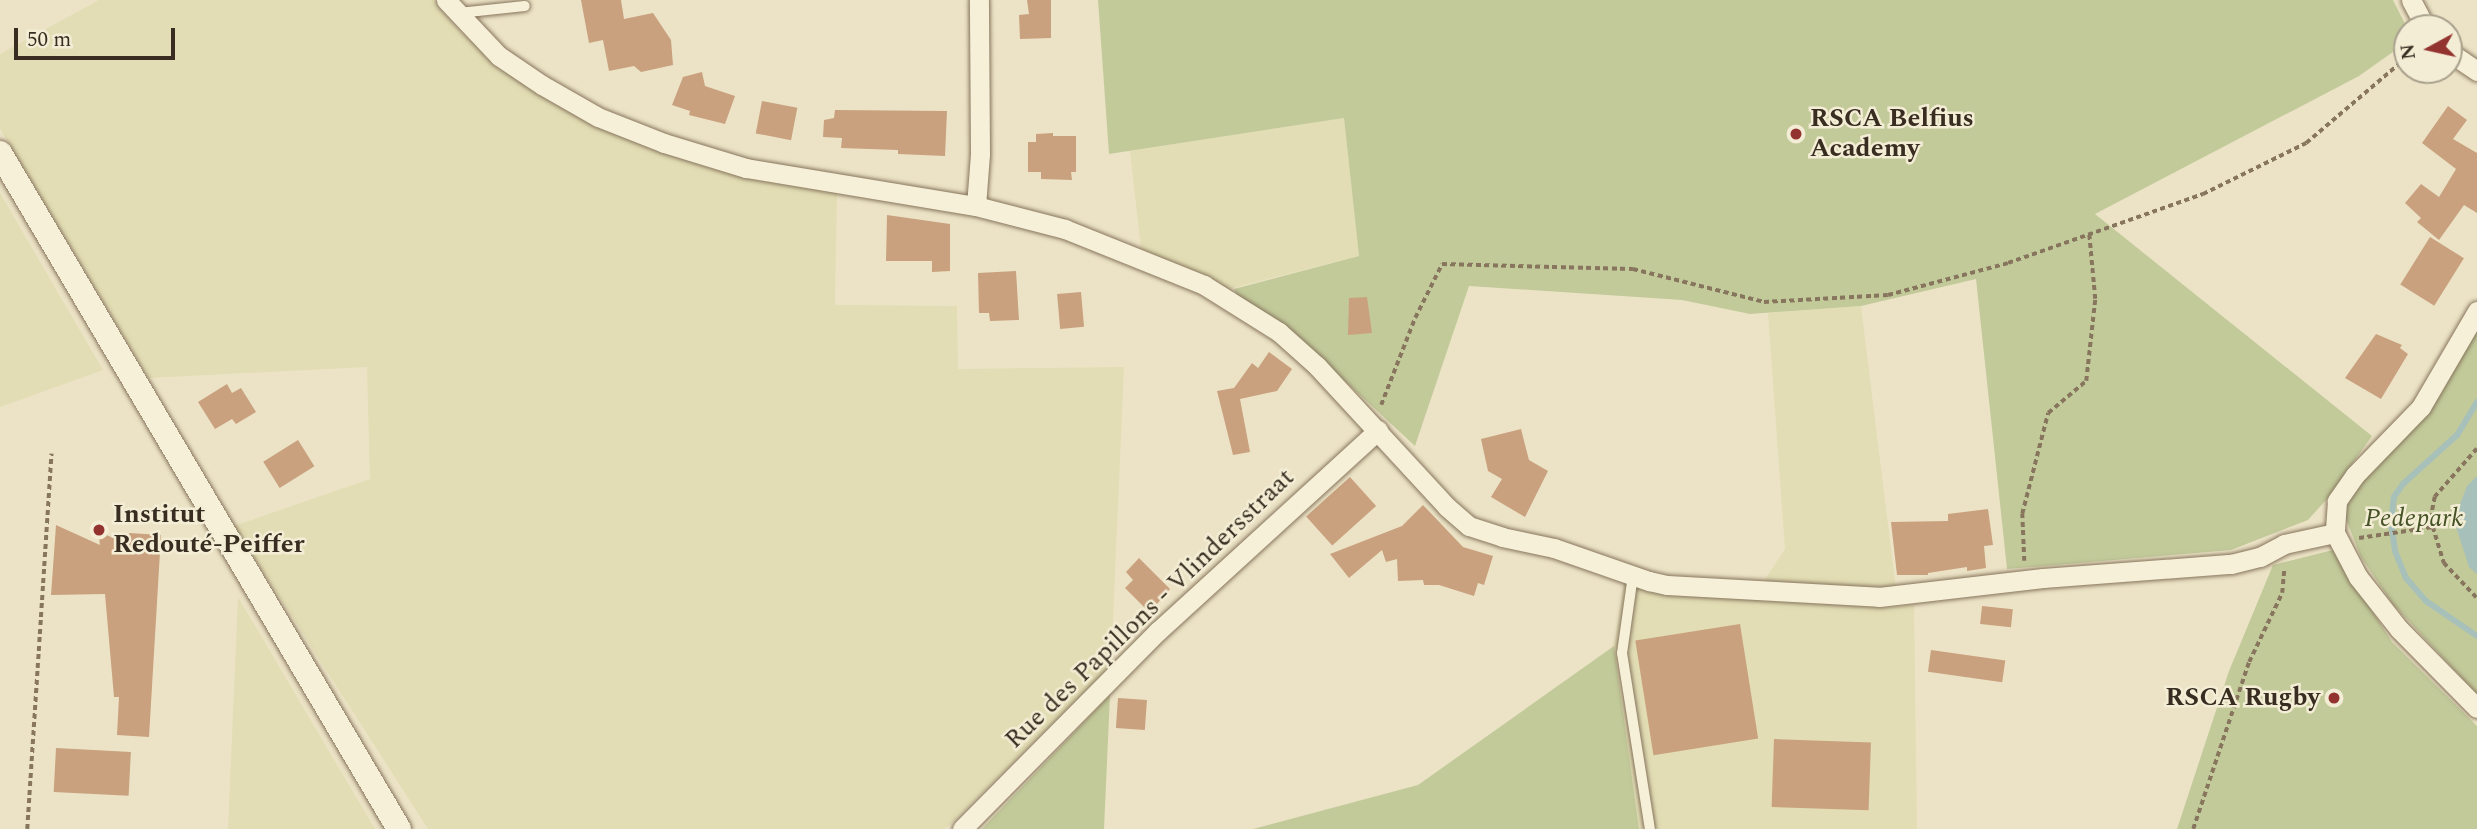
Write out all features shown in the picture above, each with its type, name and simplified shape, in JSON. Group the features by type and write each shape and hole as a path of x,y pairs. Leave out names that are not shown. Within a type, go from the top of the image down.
{"street":[{"path":"976,206 980,154 979,0"},
{"path":"453,7 499,56 542,85 598,117 664,143 746,168 976,206 1065,229 1204,285 1279,332 1317,366 1447,507 1469,526 1502,537 1554,548 1667,585 1879,597 2025,580 2231,564 2260,557 2284,544 2335,533"},
{"path":"0,153 399,829"},
{"path":"2477,311 2421,407 2355,475 2337,501 2335,533 2358,577 2399,629 2477,708"},
{"name":"Rue des Papillons - Vlindersstraat","path":"962,829 1158,631 1373,425"}],"lane":[{"path":"453,7 525,6"},
{"path":"1633,575 1622,653 1650,829"}],"path":[{"path":"1373,425 1415,317 1442,264 1633,269 1764,302 1888,295 2008,263 2203,194 2306,143 2393,69"},
{"path":"2025,580 2022,514 2048,413 2086,381 2095,299 2089,234"},
{"path":"2477,449 2435,497 2433,527 2444,563 2477,598"},
{"path":"27,829 51,454"},
{"path":"2369,536 2433,527"},
{"path":"2193,829 2249,662 2282,593 2284,544"}],"shaded area":[{"path":"99,0 434,0 462,34 551,102 633,141 837,191 835,305 957,306 958,369 1124,367 1111,666 945,829 428,829 234,526 370,479 367,367 149,378 0,129 0,54"},
{"path":"1344,118 1359,256 1225,290 1141,249 1130,151"},
{"path":"0,193 103,370 0,407"},
{"path":"1861,306 1896,590 1764,581 1785,549 1768,313"},
{"path":"1625,578 1678,594 1887,608 1914,605 1917,829 1639,829 1614,646"},
{"path":"238,597 375,829 228,829"}],"green space":[{"name":"RSCA Belfius Academy","path":"1098,0 2393,0 2400,14 2393,14 2393,52 2359,76 2095,214 2372,436 2326,500 2308,520 2231,550 2007,569 1976,279 1861,306 1750,314 1682,300 1469,286 1415,446 1303,342 1238,297 1234,289 1359,256 1344,118 1109,154"},
{"name":"Pedepark","path":"2477,331 2477,694 2392,603 2361,557 2344,514 2350,498 2389,449 2425,416"},
{"name":"RSCA Rugby","path":"2333,550 2392,642 2477,726 2477,829 2177,829 2229,671 2273,565"},
{"path":"1614,646 1639,829 1253,829 1418,785"},
{"path":"1110,695 1104,829 982,829"}],"water":[{"path":"2477,476 2477,574 2469,567 2454,520 2467,486"}],"building":[{"path":"581,0 621,0 624,19 653,13 671,40 673,65 641,72 634,66 609,71 603,40 589,43"},
{"path":"1027,0 1051,0 1051,38 1020,39 1019,15 1029,14"},
{"path":"702,72 705,86 735,96 725,124 689,115 690,111 672,105 683,77"},
{"path":"762,101 797,108 791,140 756,133"},
{"path":"2448,106 2467,120 2453,139 2477,153 2477,213 2464,205 2439,240 2417,222 2421,218 2405,203 2421,184 2439,197 2456,169 2422,143"},
{"path":"835,110 947,111 945,156 898,154 898,150 841,148 842,138 823,137 824,120 834,118"},
{"path":"1053,133 1053,136 1076,136 1076,172 1071,172 1072,180 1041,179 1041,172 1028,172 1028,142 1036,142 1036,134"},
{"path":"887,215 950,224 950,271 932,272 932,261 886,261"},
{"path":"2430,237 2464,258 2434,306 2400,284"},
{"path":"1016,271 1019,320 990,321 989,313 979,313 978,273"},
{"path":"1081,292 1084,327 1060,329 1057,294"},
{"path":"1367,297 1372,333 1348,335 1349,298"},
{"path":"2376,334 2402,345 2400,348 2408,354 2381,399 2345,378"},
{"path":"1269,352 1292,369 1277,391 1240,399 1250,452 1233,455 1217,391 1234,388 1252,363 1258,368"},
{"path":"227,384 232,393 241,388 256,412 236,424 232,419 215,429 198,402"},
{"path":"1521,429 1529,460 1548,471 1525,517 1491,497 1502,479 1488,471 1481,439"},
{"path":"298,440 314,466 280,488 263,462"},
{"path":"1350,477 1376,506 1332,545 1306,516"},
{"path":"1423,505 1463,547 1493,556 1484,585 1478,583 1474,596 1439,585 1424,585 1423,580 1398,581 1397,559 1386,562 1382,550 1349,578 1330,554 1402,526"},
{"path":"1988,509 1993,545 1984,546 1986,568 1967,571 1967,567 1928,575 1897,575 1891,522 1948,521 1948,514"},
{"path":"56,525 100,545 98,531 128,545 129,533 161,535 149,737 117,735 119,697 114,697 105,594 51,595"},
{"path":"1139,558 1170,589 1157,604 1153,601 1146,609 1125,588 1133,580 1126,572"},
{"path":"1982,606 2013,609 2011,627 1980,624"},
{"path":"1740,624 1758,739 1653,755 1635,641"},
{"path":"1931,650 2005,660 2002,682 1928,672"},
{"path":"1118,698 1147,700 1145,730 1116,728"},
{"path":"1774,739 1871,742 1869,810 1772,807"},
{"path":"56,748 131,752 129,796 54,792"}],"waterway":[{"path":"2477,402 2457,435 2403,484 2394,497 2391,522 2395,551 2406,578 2426,601 2477,636"}],"place":[{"name":"RSCA Belfius Academy","path":"1796,134"},
{"name":"Institut Redouté-Peiffer","path":"99,530"},
{"name":"RSCA Rugby","path":"2334,698"}]}
